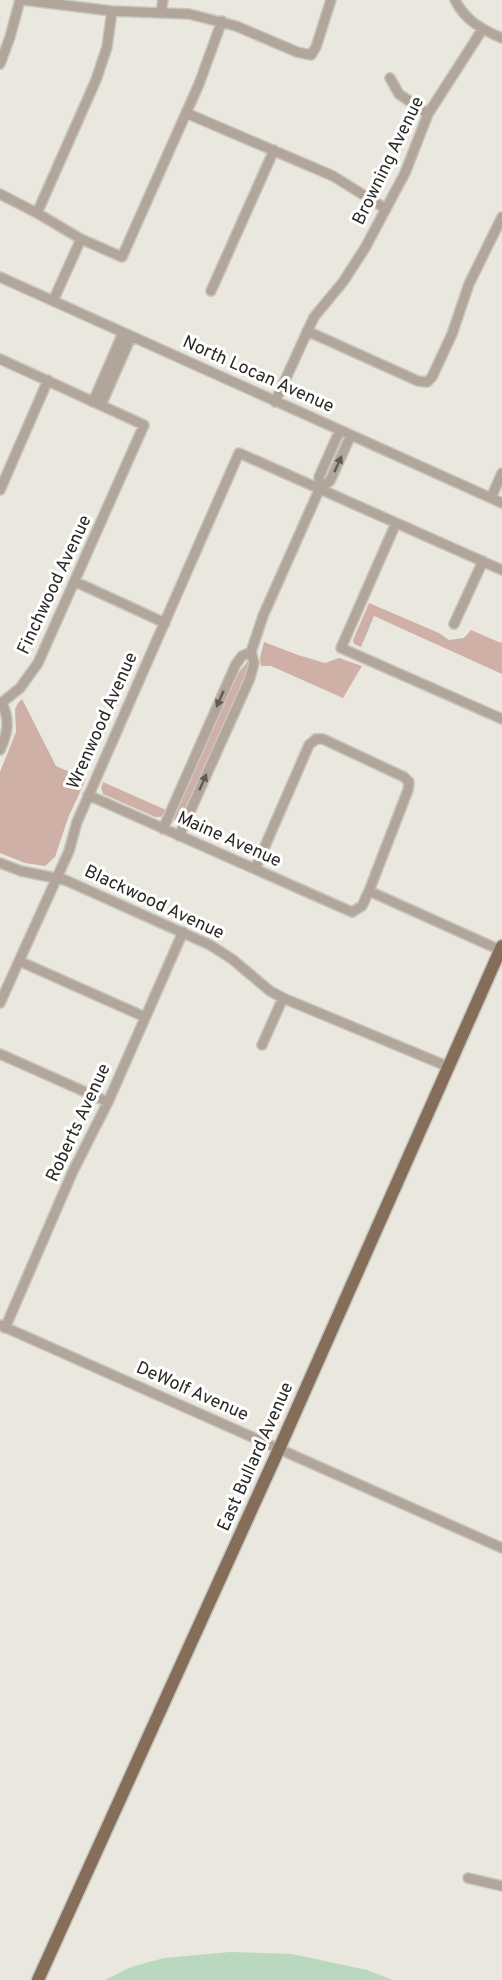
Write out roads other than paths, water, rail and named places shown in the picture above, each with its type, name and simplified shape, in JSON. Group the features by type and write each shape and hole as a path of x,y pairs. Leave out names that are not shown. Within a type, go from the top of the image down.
{"main road":[{"name":"East Bullard Avenue","path":"38,1980 279,1449 501,948"}],"street":[{"path":"0,64 22,0 112,11 189,14 222,21 297,52 311,55 316,47 332,0"},
{"path":"161,13 163,0"},
{"path":"455,0 468,18 482,30 502,38"},
{"path":"37,213 96,80 107,47 112,11"},
{"path":"0,194 81,239 122,257 186,113 222,21"},
{"name":"Browning Avenue","path":"275,402 307,331 320,308 343,282 365,248 405,173 428,114 482,30"},
{"path":"390,78 399,94 428,114"},
{"path":"186,113 345,182 386,209"},
{"path":"211,291 274,150"},
{"path":"307,331 418,381 426,382 432,377 452,334 469,284 501,220"},
{"path":"53,301 81,239"},
{"name":"North Locan Avenue","path":"0,277 502,503"},
{"path":"0,359 97,403 127,335"},
{"path":"0,490 2,477 48,380"},
{"name":"Finchwood Avenue","path":"0,750 8,726 6,713 1,704 20,688 38,663 144,425 97,403"},
{"path":"320,489 319,477 340,430"},
{"path":"179,836 250,678 254,663 251,652 263,616 320,489 330,481 351,435"},
{"name":"Wrenwood Avenue","path":"0,1003 57,878 88,795 239,453 320,489"},
{"path":"491,498 502,473"},
{"path":"320,489 502,570"},
{"path":"396,523 341,648 502,719"},
{"path":"454,624 483,561"},
{"path":"76,582 165,623"},
{"path":"162,829 236,664 242,656 251,652"},
{"path":"255,869 309,745 316,739 323,739 394,772 409,782 408,790 369,891 501,948"},
{"name":"Maine Avenue","path":"88,795 352,912 362,906 369,891"},
{"name":"Blackwood Avenue","path":"0,863 21,871 73,883 183,932 223,952 270,991 283,998 449,1067"},
{"name":"Roberts Avenue","path":"3,1326 108,1102 183,932"},
{"path":"19,961 145,1017"},
{"path":"262,1045 283,998"},
{"path":"0,1055 108,1102"},
{"name":"DeWolf Avenue","path":"3,1326 502,1548"},
{"path":"468,1878 502,1886"}]}
